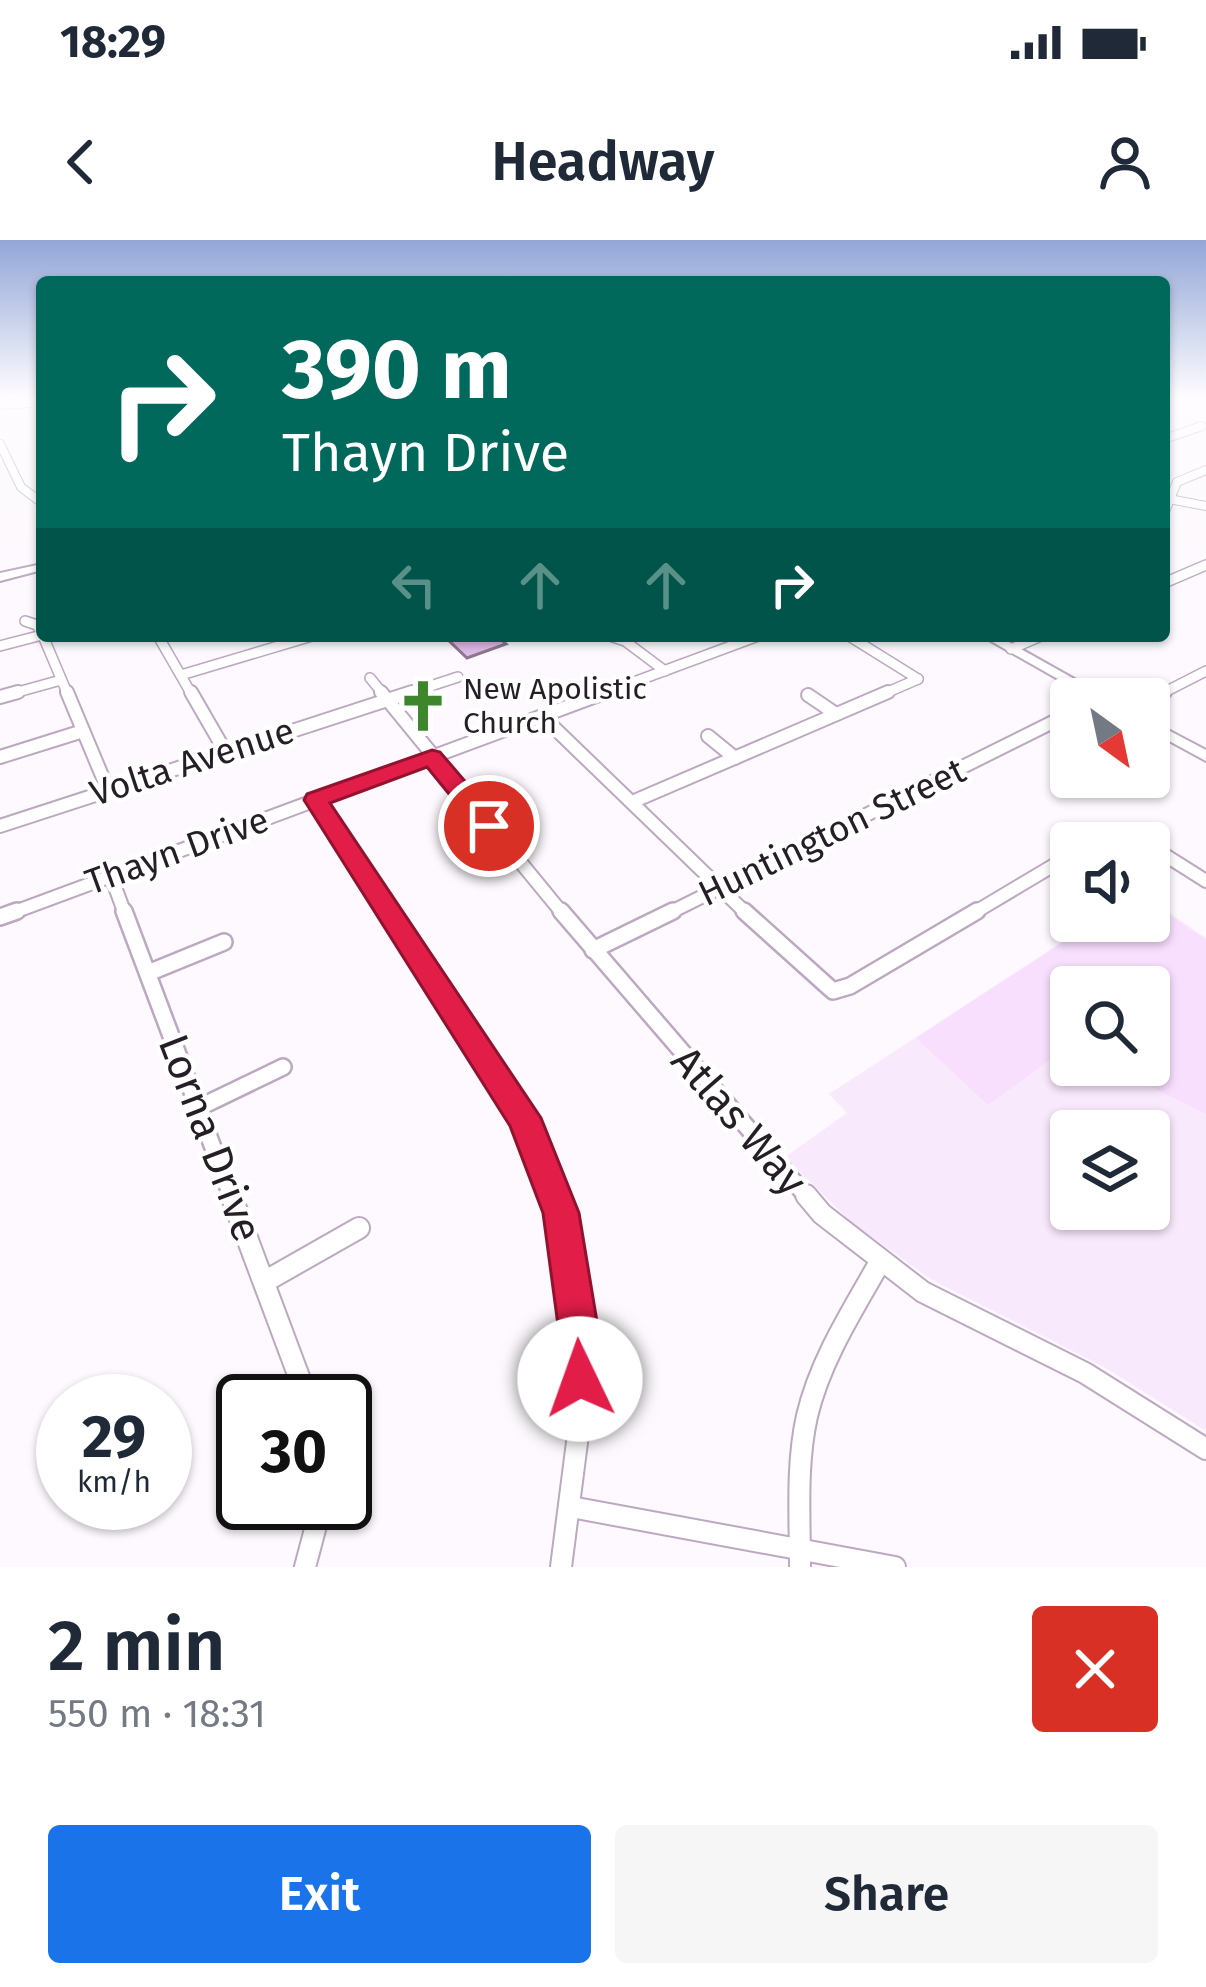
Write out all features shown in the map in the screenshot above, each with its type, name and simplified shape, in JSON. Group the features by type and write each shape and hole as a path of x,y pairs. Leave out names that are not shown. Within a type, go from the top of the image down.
{"main road":[{"path":"0,578 36,569"},
{"path":"999,642 1063,678"},
{"path":"1170,735 1206,755"}],"street":[{"path":"7,459 21,487 36,498"},
{"path":"1170,494 1179,481 1206,470"},
{"path":"1170,499 1206,506"},
{"path":"1170,581 1206,565"},
{"path":"25,621 36,625"},
{"path":"0,646 36,637"},
{"path":"45,642 108,790"},
{"path":"162,642 225,751"},
{"path":"181,675 292,642"},
{"path":"626,642 664,671"},
{"name":"Thayn Drive","path":"0,916 742,642"},
{"path":"632,802 918,679 859,642"},
{"path":"1011,649 1027,642"},
{"path":"1170,689 1206,670"},
{"name":"Volta Avenue","path":"0,826 458,677"},
{"name":"Atlas Way","path":"370,678 593,950 822,1214 880,1262 976,1322 1101,1382 1206,1449"},
{"path":"0,697 62,680"},
{"path":"808,694 836,714"},
{"path":"542,716 832,991 850,986 1050,867"},
{"name":"Huntington Street","path":"593,950 1050,723"},
{"path":"0,757 83,731"},
{"path":"707,736 735,758"},
{"path":"316,800 524,1118 561,1213 580,1340 580,1419 561,1567"},
{"path":"1170,858 1206,881"},
{"name":"Lorna Drive","path":"111,876 298,1374"},
{"path":"148,973 224,942"},
{"path":"198,1108 283,1067"},
{"path":"264,1282 359,1228"},
{"path":"800,1557 802,1442 811,1400 843,1327 880,1262"},
{"path":"571,1507 800,1557 895,1567"},
{"path":"305,1567 315,1530"}],"shaded area":[{"path":"1170,913 1206,938 1206,1431 1104,1367 932,1280 851,1222 785,1157 847,1113 829,1094 1062,942 1170,942"},
{"path":"1170,915 1206,940 1206,1114 1149,1086 1170,1086 1170,966 1050,966 1050,1060 988,1105 916,1038 1064,942 1170,942"}],"building":[{"path":"450,642 506,644 467,658"}],"place":[{"name":"New Apolistic Church","path":"423,706"}],"route":[{"path":"489,826 432,757 316,800 524,1118 561,1213 572,1270 580,1379"}]}
